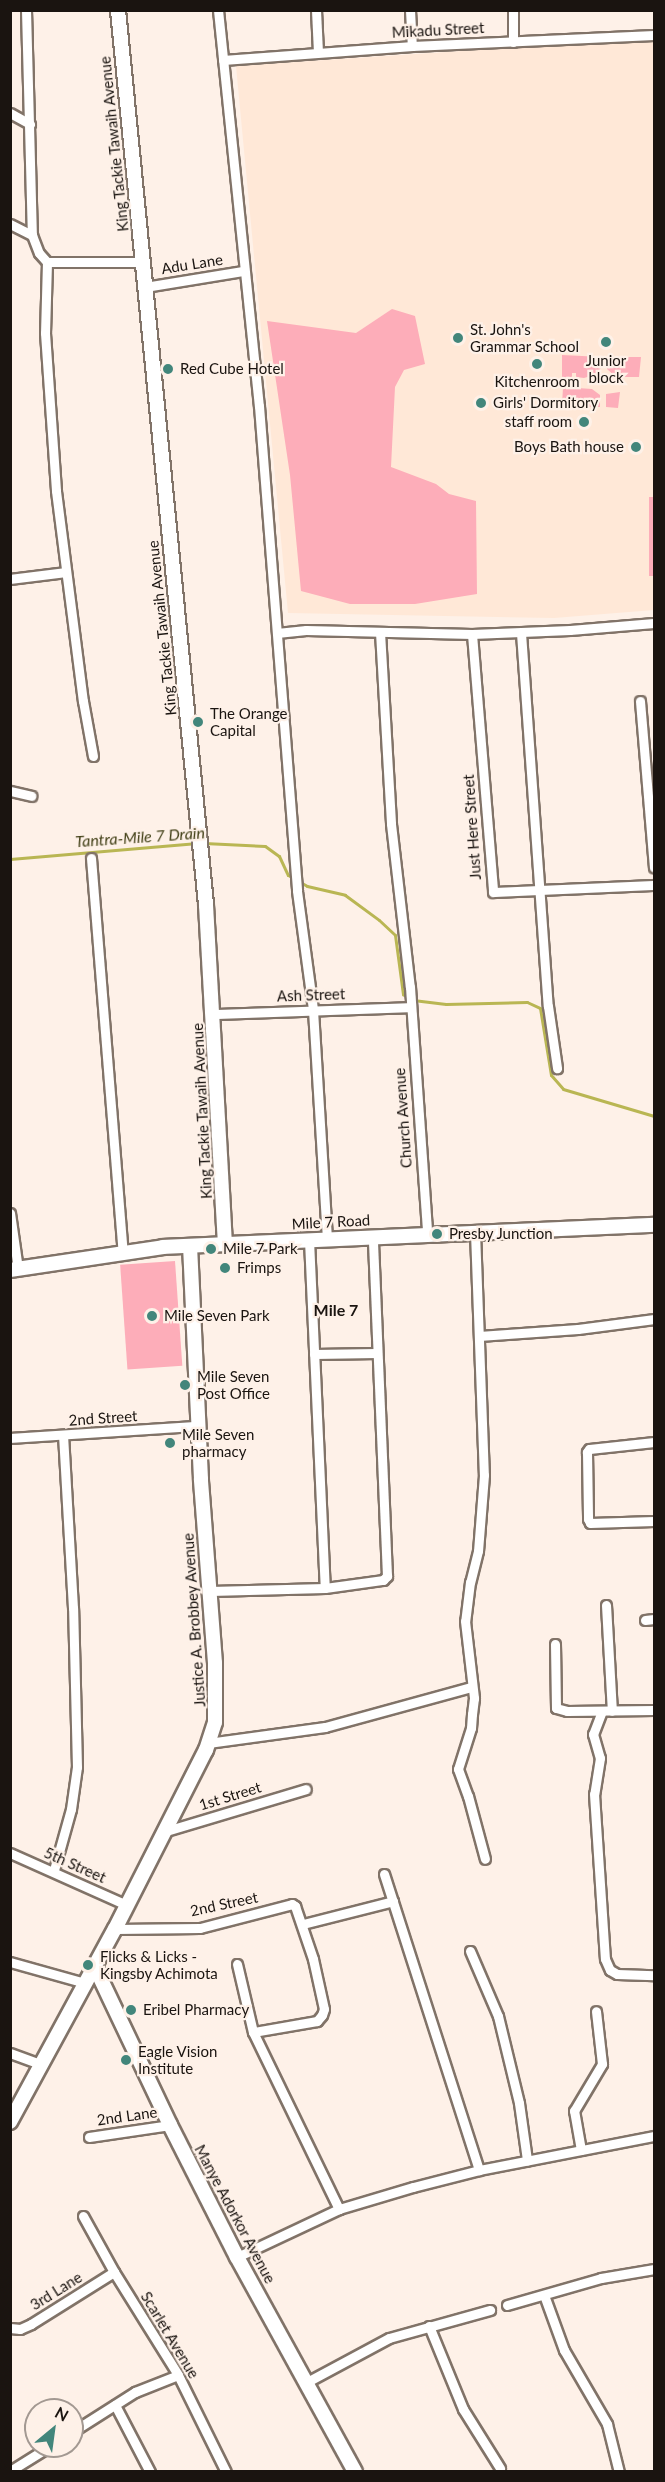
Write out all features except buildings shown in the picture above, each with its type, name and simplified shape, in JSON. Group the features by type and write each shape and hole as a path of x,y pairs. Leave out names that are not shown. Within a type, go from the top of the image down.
{"street":[{"path":"26,10 32,235 39,253 47,262 45,333 56,491 82,701 93,756"},
{"name":"King Tackie Tawaih Avenue","path":"118,10 201,850 214,1014 225,1243"},
{"path":"218,10 243,271 259,406 297,891 313,1010 327,1238"},
{"path":"316,10 318,52"},
{"path":"410,10 412,46"},
{"path":"513,10 513,42"},
{"name":"Mikadu Street","path":"223,60 412,46 654,35"},
{"path":"10,113 30,123"},
{"path":"10,224 32,235"},
{"path":"47,262 143,262"},
{"name":"Adu Lane","path":"145,287 243,271"},
{"path":"10,579 66,572"},
{"path":"277,633 306,630 521,633 654,623"},
{"name":"Church Avenue","path":"380,632 391,824 410,987 427,1233"},
{"path":"521,633 548,1006 557,1068"},
{"name":"Just Here Street","path":"472,634 491,890 496,893 654,885"},
{"path":"640,701 654,867"},
{"path":"10,791 31,796"},
{"path":"92,858 123,1254"},
{"name":"Ash Street","path":"214,1014 410,1004"},
{"path":"10,1213 14,1269"},
{"name":"Mile 7 Road","path":"14,1269 163,1247 427,1233 654,1225"},
{"path":"475,1232 484,1475 478,1551 470,1582 465,1621 474,1698 471,1728 458,1769 468,1796 485,1859"},
{"path":"210,1591 326,1588 382,1580 387,1576 373,1237"},
{"path":"309,1240 326,1588"},
{"name":"Justice A. Brobbey Avenue","path":"10,2122 115,1929 208,1743 216,1715 198,1426 190,1247"},
{"path":"479,1336 578,1329 654,1319"},
{"path":"314,1354 377,1353"},
{"name":"2nd Street","path":"10,1438 198,1426"},
{"path":"54,1870 71,1809 77,1767 73,1608 63,1436"},
{"path":"654,1442 590,1449 587,1452 588,1519 590,1523 654,1521"},
{"path":"606,1605 607,1711 593,1734 600,1758 594,1794 605,1959 610,1970 617,1974 654,1975"},
{"path":"555,1644 556,1708 607,1711 654,1710"},
{"path":"208,1743 325,1726 471,1687"},
{"name":"1st Street","path":"163,1832 306,1789"},
{"name":"5th Street","path":"10,1853 54,1870 127,1905"},
{"path":"384,1874 479,2170"},
{"path":"252,2032 317,2021 322,2015 324,2009 303,1924 393,1901"},
{"name":"2nd Street","path":"115,1929 200,1928 292,1904 299,1910 303,1924"},
{"path":"471,1951 498,2016 519,2103 527,2160"},
{"path":"10,1962 85,1983"},
{"path":"237,1964 252,2032 339,2209"},
{"name":"Manye Adorkor Avenue","path":"95,1967 170,2125 237,2258 307,2382 354,2472"},
{"path":"581,2150 574,2111 602,2064 596,2011"},
{"path":"10,2053 40,2064"},
{"name":"2nd Lane","path":"89,2137 170,2125"},
{"path":"237,2258 339,2209 479,2170 654,2136"},
{"name":"Scarlet Avenue","path":"83,2216 114,2272 178,2375 226,2472"},
{"path":"507,2305 602,2278 654,2269"},
{"name":"3rd Lane","path":"10,2328 20,2329 31,2324 114,2272"},
{"path":"544,2295 564,2350 608,2424 619,2472"},
{"path":"307,2382 389,2338 490,2310"},
{"path":"429,2326 463,2409 500,2468"},
{"path":"84,2424 146,2386 178,2375"},
{"path":"115,2405 150,2472"},
{"path":"10,2471 31,2458"}],"shaded area":[{"name":"St. John's Grammar School","path":"654,38 654,610 554,618 288,613 236,66"},
{"path":"392,309 415,316 425,364 404,370 395,387 391,467 436,484 449,494 476,501 477,594 415,604 350,604 301,591 290,475 267,321 356,333"},
{"path":"562,355 602,357 601,368 594,375 584,378 576,377 576,373 572,373 572,378 562,377"},
{"path":"606,357 641,357 639,377 616,377 607,369"},
{"path":"563,387 592,389 600,395 600,407 562,406"},
{"path":"620,392 618,408 606,407 606,394"},
{"path":"649,497 654,497 654,576 649,576"},
{"name":"Mile Seven Park","path":"175,1261 182,1366 127,1370 120,1265"}],"waterway":[{"name":"Tantra-Mile 7 Drain","path":"10,859 197,843"},
{"name":"Tantra-Mile 7 Drain","path":"204,843 265,846 279,856 288,875 307,886 345,895 379,920 395,935 403,994 408,997"},
{"name":"Tantra-Mile 7 Drain","path":"413,1000 446,1004 527,1002 540,1008 551,1075 563,1089 654,1116"}],"place":[{"name":"St. John's Grammar School","path":"458,338"},
{"name":"Junior block","path":"606,342"},
{"name":"Kitchenroom","path":"537,364"},
{"name":"Red Cube Hotel","path":"168,369"},
{"name":"Girls' Dormitory","path":"481,403"},
{"name":"staff room","path":"584,422"},
{"name":"Boys Bath house","path":"636,447"},
{"name":"The Orange Capital","path":"198,722"},
{"name":"Presby Junction","path":"437,1234"},
{"name":"Mile 7 Park","path":"211,1249"},
{"name":"Frimps","path":"225,1268"},
{"name":"Mile Seven Park","path":"152,1316"},
{"name":"Mile Seven Post Office","path":"185,1385"},
{"name":"Mile Seven pharmacy","path":"170,1443"},
{"name":"Flicks & Licks - Kingsby Achimota","path":"88,1965"},
{"name":"Eribel Pharmacy","path":"131,2010"},
{"name":"Eagle Vision Institute","path":"126,2060"}],"district":[{"name":"Mile 7","path":"336,1310"}]}
